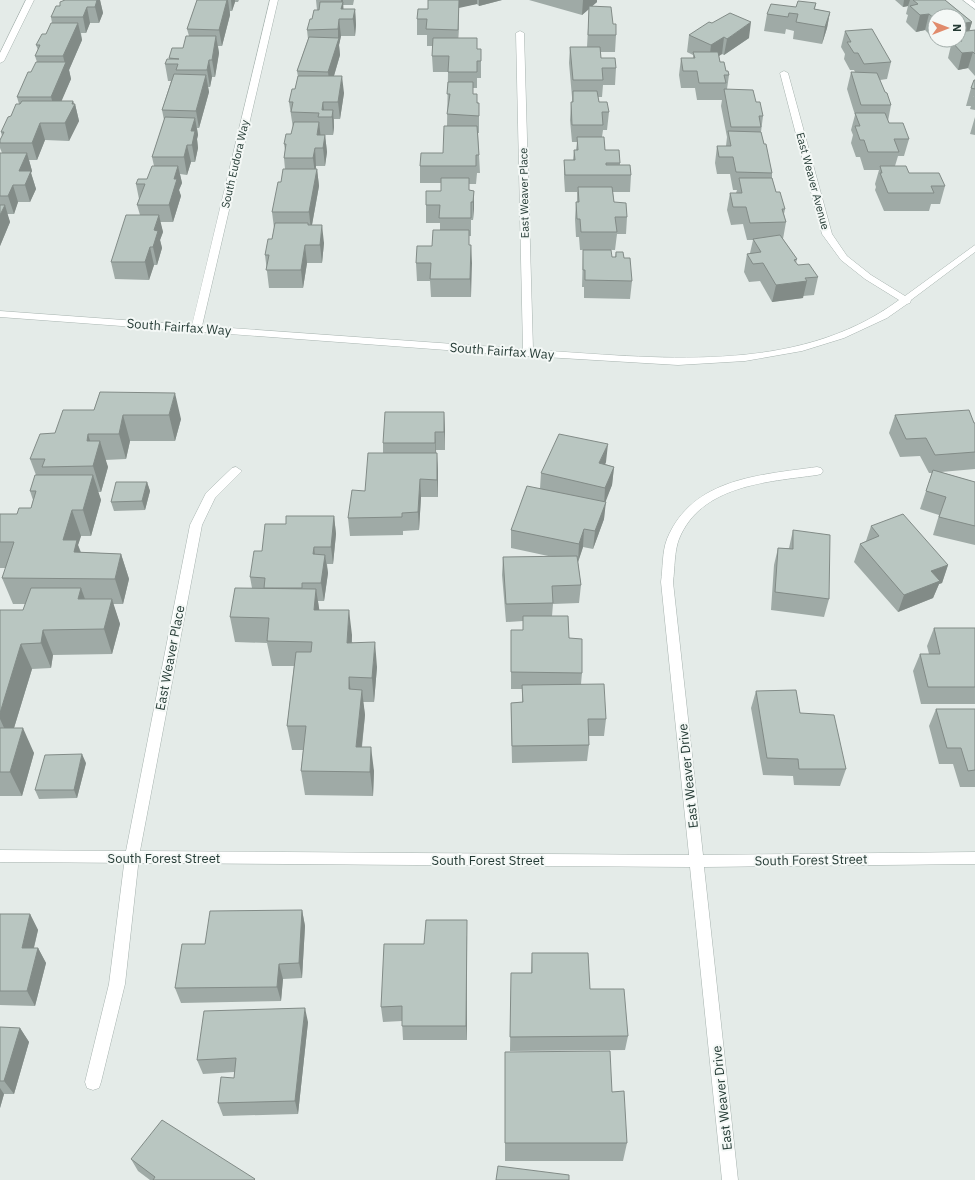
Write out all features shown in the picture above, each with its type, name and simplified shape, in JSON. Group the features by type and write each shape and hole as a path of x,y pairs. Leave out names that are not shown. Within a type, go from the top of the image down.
{"street":[{"path":"0,61 30,0"},
{"name":"South Eudora Way","path":"196,328 274,0"},
{"path":"967,0 975,7"},
{"name":"East Weaver Place","path":"520,33 528,353"},
{"name":"East Weaver Avenue","path":"784,73 827,234 844,258 868,278 907,301"},
{"name":"South Fairfax Way","path":"0,314 528,353 678,362 745,358 798,349 840,336 884,316 907,301 975,248"},
{"name":"East Weaver Place","path":"93,1082 117,984 132,858 196,525 210,496 236,471"},
{"name":"East Weaver Drive","path":"730,1180 667,582 673,540 683,520 695,507 710,496 731,486 817,471"},
{"name":"South Forest Street","path":"0,856 697,861 975,858"}],"building":[{"path":"65,0 97,0 95,7 87,7 83,17 51,17 56,6 60,6 60,2"},
{"path":"197,0 227,0 219,30 187,29"},
{"path":"428,0 459,0 458,30 426,29 427,19 417,19 418,9 428,9"},
{"path":"913,0 945,0 955,8 927,8 927,14 920,15 910,6 918,4"},
{"path":"798,1 816,3 814,9 830,12 825,27 796,22 798,14 789,13 788,17 767,14 771,4 796,7"},
{"path":"320,2 343,2 341,9 355,9 353,19 339,19 338,29 307,30 314,10 319,10"},
{"path":"589,6 611,7 613,24 616,24 616,35 588,35"},
{"path":"730,13 751,22 727,39 724,37 711,45 689,35 709,22 712,23"},
{"path":"967,18 972,22 967,23"},
{"path":"51,23 78,23 63,56 35,56 40,45 36,45 42,34 46,34"},
{"path":"872,29 891,62 864,64 858,53 854,53 847,42 851,42 845,31"},
{"path":"975,30 975,54 973,52 962,53 957,48 967,48 967,31"},
{"path":"186,36 216,36 212,60 209,60 207,70 176,70 178,64 165,64 167,59 179,59 169,58 172,48 183,48"},
{"path":"309,37 339,38 328,72 297,71"},
{"path":"433,38 477,38 477,49 481,49 481,61 477,61 477,72 448,72 449,56 432,56"},
{"path":"570,47 600,47 601,58 615,58 616,68 602,68 603,80 573,80"},
{"path":"693,52 718,52 720,62 724,62 726,71 728,71 729,75 724,75 726,83 699,83 697,71 683,71 681,58 695,58"},
{"path":"36,62 66,62 51,97 17,97 28,72 31,72"},
{"path":"851,72 877,73 891,105 861,105"},
{"path":"174,74 206,75 196,111 162,110"},
{"path":"298,76 342,76 338,102 323,102 322,110 333,110 332,117 318,117 319,113 291,112 293,102 289,102 292,89 295,89"},
{"path":"975,80 975,89 971,88"},
{"path":"448,82 473,82 473,94 477,94 477,103 479,103 479,116 447,114 450,94 447,94"},
{"path":"724,89 753,90 756,102 760,102 763,116 759,116 761,127 731,127"},
{"path":"573,91 597,91 599,102 607,102 609,112 602,112 603,125 572,125 571,102 573,102"},
{"path":"22,101 73,101 72,104 75,104 65,123 40,123 32,143 0,143 4,132 1,132 8,117 11,116 16,104 20,104"},
{"path":"855,113 885,113 889,123 903,123 909,139 894,139 899,152 868,152 864,140 860,140 855,126 860,126"},
{"path":"165,117 195,118 191,131 195,131 192,145 187,145 184,157 152,157"},
{"path":"294,122 319,122 317,135 325,135 323,148 315,148 313,158 284,158 286,134 291,134"},
{"path":"444,126 477,126 479,155 476,155 476,166 420,166 421,153 443,153"},
{"path":"728,131 761,132 764,144 766,144 772,173 736,172 733,157 719,157 717,146 731,146"},
{"path":"577,137 604,137 605,150 619,150 620,163 606,163 606,165 630,165 631,175 565,175 564,160 575,160 574,150 578,150"},
{"path":"0,153 27,153 19,171 31,171 25,185 13,185 8,196 0,196"},
{"path":"152,166 178,166 174,179 177,179 169,205 137,205 145,184 136,184 138,179 147,179"},
{"path":"880,166 906,166 909,173 939,173 945,186 931,186 934,193 888,193 880,173 882,173"},
{"path":"283,169 317,169 309,212 272,212 278,182 281,182"},
{"path":"441,178 469,178 469,190 474,191 473,202 471,202 471,218 439,218 440,205 426,205 426,191 441,191"},
{"path":"739,178 772,178 776,192 780,192 785,209 782,209 786,222 750,223 746,207 733,207 730,193 742,193"},
{"path":"578,187 612,187 614,202 626,203 627,217 615,217 617,232 581,232 580,219 577,219 576,202 579,202"},
{"path":"0,205 5,205 0,215"},
{"path":"126,215 159,215 154,230 158,231 153,247 150,247 145,262 111,262"},
{"path":"275,223 308,223 308,225 322,225 320,245 305,245 301,270 266,270 269,255 265,255 268,239 272,239"},
{"path":"433,230 469,230 469,245 471,245 470,279 430,279 431,263 416,263 417,246 432,246"},
{"path":"780,235 797,259 794,260 798,265 809,264 818,277 805,278 807,281 776,285 763,263 753,264 747,254 761,252 753,239"},
{"path":"583,250 611,250 612,257 616,257 616,252 623,252 624,258 630,258 632,281 585,280 585,270 583,270"},
{"path":"100,392 175,393 169,415 123,415 119,434 88,434 87,441 100,441 93,466 42,467 45,459 30,459 40,434 55,433 63,410 94,410"},
{"path":"969,410 975,423 975,452 935,455 926,438 906,439 895,415"},
{"path":"385,412 444,412 444,432 435,432 435,443 383,443"},
{"path":"559,434 608,444 599,463 614,467 605,488 541,473"},
{"path":"368,453 437,453 437,480 420,479 418,512 402,513 402,517 348,518 352,490 365,491"},
{"path":"933,470 975,482 975,526 939,517 946,497 926,491"},
{"path":"35,475 93,475 83,510 72,510 63,540 77,540 74,552 121,554 115,579 2,578 14,542 0,542 0,514 17,514 19,508 31,508 36,491 30,491"},
{"path":"116,482 147,482 142,501 111,502"},
{"path":"527,486 606,502 595,531 584,529 579,544 511,530"},
{"path":"903,514 948,565 931,571 940,581 904,595 860,544 879,536 871,526"},
{"path":"286,516 334,516 331,547 314,547 313,554 325,555 321,583 302,583 302,588 264,588 265,578 250,577 254,551 262,551 265,524 286,524"},
{"path":"793,530 830,535 829,599 775,592 778,548 793,549"},
{"path":"577,556 581,585 552,586 553,603 506,604 503,557"},
{"path":"31,588 81,588 78,599 112,599 104,629 43,630 41,643 21,644 0,713 0,610 23,610"},
{"path":"235,588 316,589 314,610 349,610 347,643 375,642 372,678 349,677 349,689 362,690 356,747 371,747 370,772 301,771 306,726 287,726 296,652 311,652 312,642 267,641 269,618 230,617"},
{"path":"523,616 568,616 569,638 582,639 582,673 511,672 511,630 523,630"},
{"path":"934,628 975,628 975,687 928,687 920,654 940,654"},
{"path":"604,684 606,719 588,719 589,745 512,746 511,703 523,702 522,685"},
{"path":"796,690 800,713 834,715 846,769 799,769 798,759 767,758 756,691"},
{"path":"936,709 975,709 975,770 968,771 961,748 947,748"},
{"path":"0,728 23,728 10,772 0,772"},
{"path":"82,754 74,790 35,790 45,755"},
{"path":"302,910 299,963 279,964 277,987 175,988 182,944 205,944 210,911"},
{"path":"0,914 30,914 22,948 38,948 27,991 0,991"},
{"path":"426,920 467,920 466,1026 402,1026 402,1006 381,1007 384,944 424,944"},
{"path":"532,953 588,953 590,989 624,989 628,1036 510,1037 511,973 532,973"},
{"path":"305,1008 295,1101 218,1103 221,1077 234,1078 236,1058 197,1060 204,1011"},
{"path":"0,1027 20,1028 4,1081 0,1081"},
{"path":"610,1051 612,1092 624,1091 627,1143 505,1143 505,1052"},
{"path":"162,1120 255,1179 153,1180 155,1177 131,1159"},
{"path":"498,1166 569,1175 569,1180 496,1180"}]}
